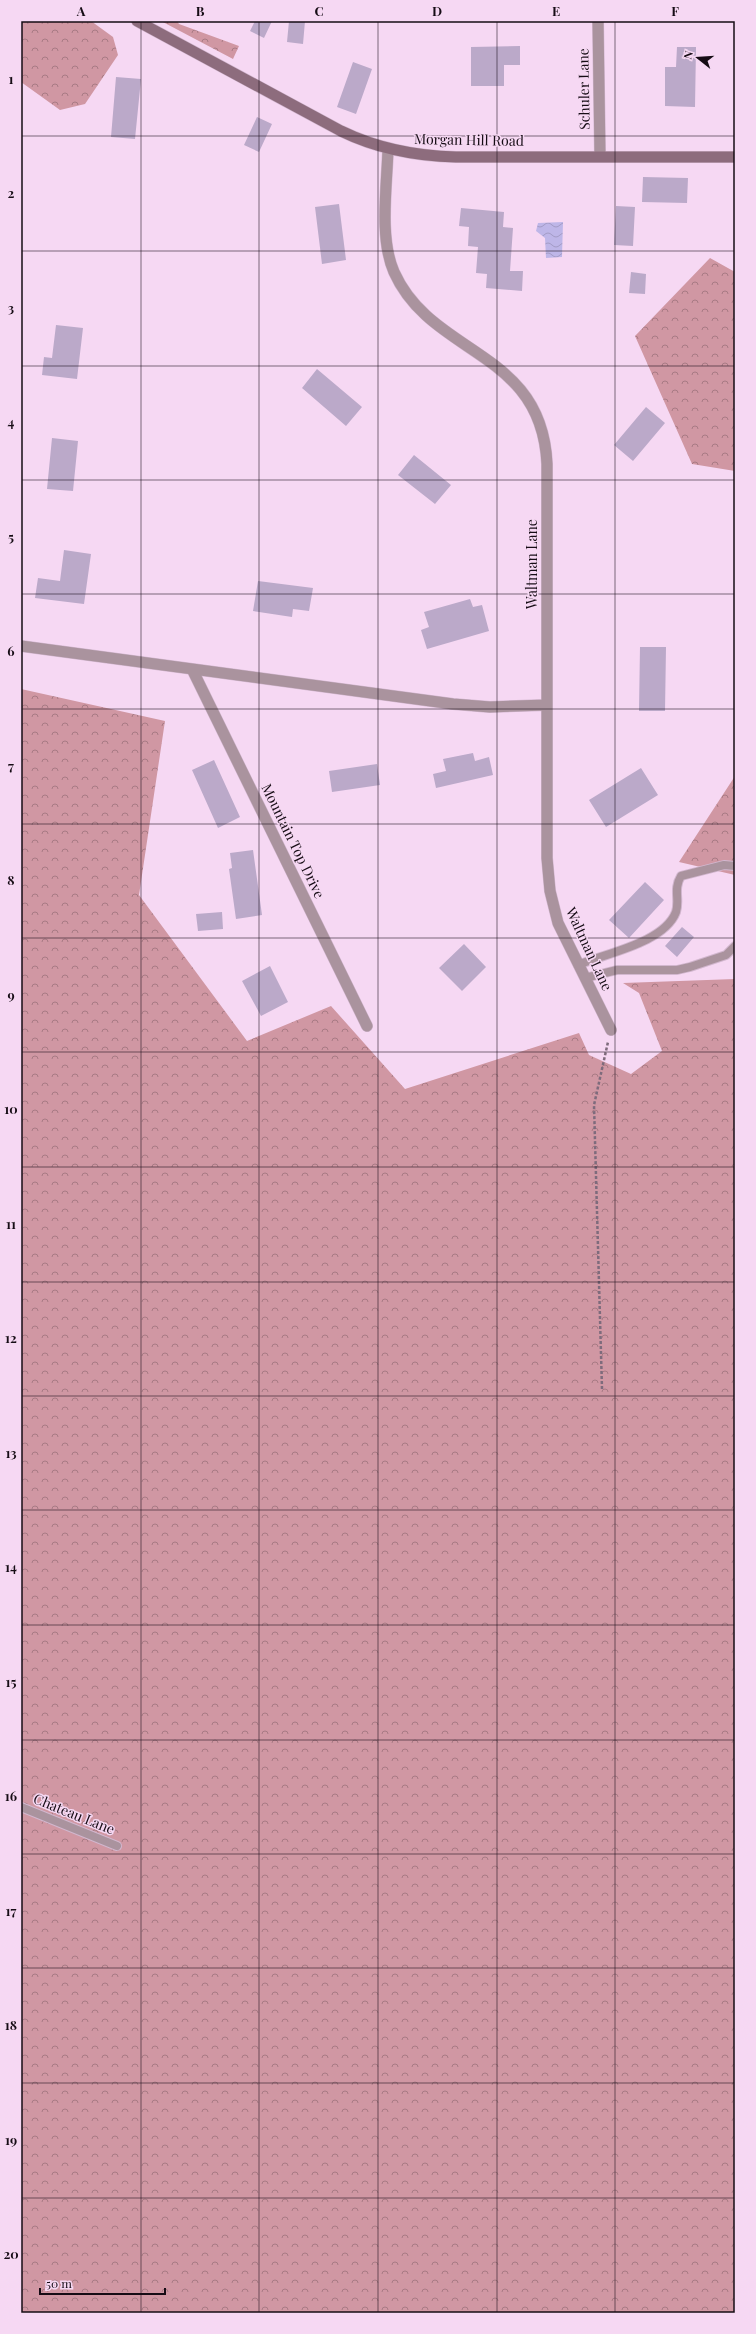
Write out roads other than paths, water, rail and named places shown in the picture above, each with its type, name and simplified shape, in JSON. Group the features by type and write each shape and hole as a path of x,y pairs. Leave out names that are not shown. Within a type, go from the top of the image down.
{"main road":[{"name":"Morgan Hill Road","path":"137,21 329,125 356,138 388,149 419,156 449,157 735,157"}],"street":[{"name":"Schuler Lane","path":"598,21 600,156"},
{"name":"Waltman Lane","path":"388,149 387,246 392,265 402,287 430,319 512,378 533,408 542,431 547,464 547,858 550,891 558,923 611,1030"},
{"path":"21,646 465,706 547,705"},
{"name":"Mountain Top Drive","path":"192,669 367,1026"}],"lane":[{"path":"578,965 603,955 630,948 657,934 669,923 676,911 677,883 680,876 724,865 735,866"},
{"path":"585,978 617,970 676,970 726,956 735,946"},
{"name":"Chateau Lane","path":"21,1807 117,1846"}],"water":[{"path":"563,222 562,257 546,258 545,238 536,231 538,223"}]}
